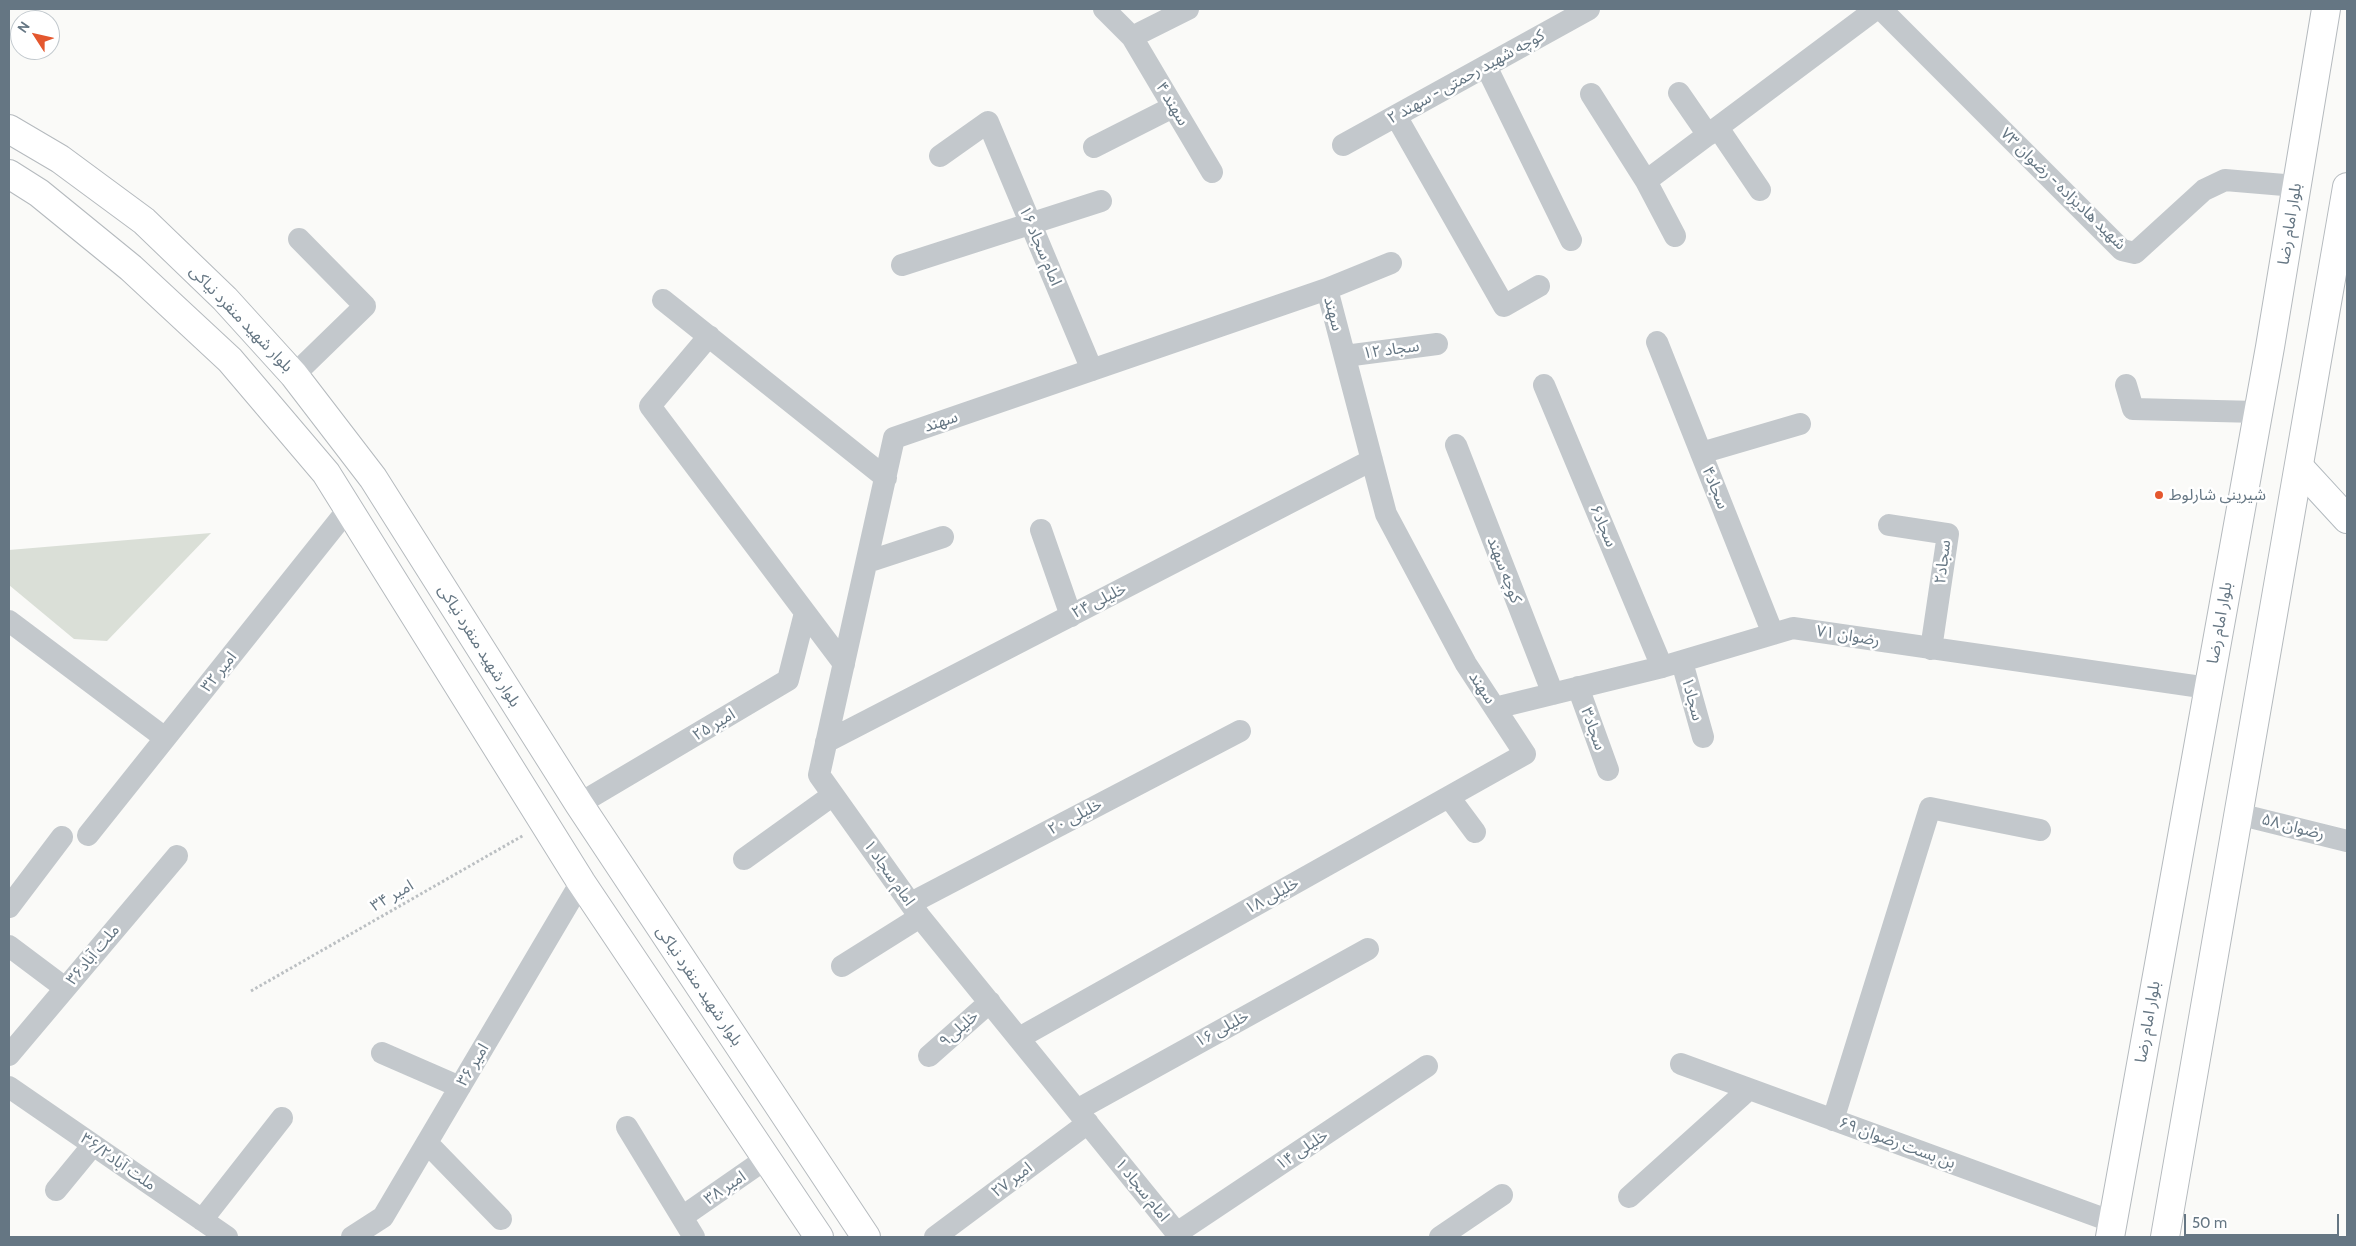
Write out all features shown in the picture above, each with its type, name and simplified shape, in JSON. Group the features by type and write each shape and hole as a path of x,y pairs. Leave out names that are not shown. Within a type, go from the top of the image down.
{"main road":[{"name":"بلوار امام رضا","path":"2111,1229 2258,412 2326,9"},
{"name":"بلوار شهید منفرد نیاکی","path":"9,129 60,159 144,221 225,299 294,375 373,478 579,804 866,1237"},
{"path":"9,174 39,193 131,268 230,360 326,473 546,823 581,882 819,1237"},
{"path":"2165,1237 2238,814 2344,227 2347,187"},
{"path":"2300,469 2347,519"},
{"path":"546,823 579,804"}],"street":[{"name":"سهند ۴","path":"1104,9 1132,37 1212,172"},
{"path":"1132,37 1188,9"},
{"name":"کوچه شهید رحمتی - سهند ۲","path":"1343,145 1589,9"},
{"path":"1646,181 1876,9"},
{"name":"شهید هادیزاده - رضوان ۷۳","path":"1881,9 2122,250 2135,252 2204,190 2225,180 2296,186"},
{"path":"1486,66 1571,240"},
{"path":"1679,93 1713,131 1760,190"},
{"path":"1591,94 1646,181 1675,236"},
{"path":"1094,146 1173,107"},
{"path":"1396,116 1504,306 1539,286"},
{"name":"امام سجاد ۱۶","path":"940,156 988,122 1092,370"},
{"path":"902,265 1101,201"},
{"path":"294,375 365,306 300,239"},
{"path":"1327,288 1390,263"},
{"name":"سهند","path":"894,438 1327,288 1386,514 1466,664 1525,754"},
{"path":"663,300 886,478"},
{"path":"709,336 650,406 844,664"},
{"name":"سجاد۴","path":"1657,342 1773,634"},
{"name":"سجاد ۱۲","path":"1345,356 1437,344"},
{"name":"سجاد۶","path":"1544,385 1672,664"},
{"path":"2126,385 2133,409 2258,412"},
{"path":"1701,453 1800,424"},
{"name":"امام سجاد ۱","path":"894,438 819,774 915,910 1179,1235"},
{"name":"كوچه سهند","path":"1456,445 1552,694"},
{"name":"خلیلی ۲۴","path":"826,742 1372,460"},
{"name":"امیر ۳۲","path":"88,835 349,508"},
{"name":"سجاد۲","path":"1888,525 1948,534 1931,648"},
{"path":"1041,530 1071,616"},
{"path":"867,562 943,537"},
{"name":"امیر ۲۵","path":"579,804 788,680 805,613"},
{"path":"9,621 166,738"},
{"name":"رضوان ۷۱","path":"1495,708 1672,664 1793,628 2208,688"},
{"name":"سجاد۱","path":"1672,664 1703,737"},
{"name":"سجاد۳","path":"1578,688 1608,770"},
{"name":"خلیلی ۲۰","path":"842,966 915,910 1240,731"},
{"name":"خلیلی ۱۸","path":"1019,1038 1525,754"},
{"path":"744,860 834,795"},
{"path":"1449,797 1475,832"},
{"path":"1833,1120 1930,808 2040,830"},
{"name":"رضوان ۵۸","path":"2238,814 2347,841"},
{"path":"9,906 62,836"},
{"name":"ملت آباد۳۶","path":"9,1055 177,856"},
{"name":"امیر ۳۶","path":"352,1237 383,1217 581,882"},
{"path":"9,946 65,988"},
{"name":"خلیلی ۱۶","path":"1082,1116 1368,949"},
{"name":"خلیلی۹","path":"929,1056 990,1002"},
{"path":"382,1053 460,1087"},
{"name":"بن بست رضوان ۶۹","path":"1681,1064 1833,1120 2111,1229"},
{"name":"خلیلی ۱۴","path":"1179,1235 1427,1066"},
{"name":"ملت آباد۳۶/۲","path":"9,1086 227,1237"},
{"path":"1629,1197 1749,1088"},
{"name":"امیر ۲۷","path":"936,1237 1082,1116"},
{"path":"202,1220 282,1118"},
{"path":"627,1127 694,1237"},
{"path":"427,1143 502,1219"},
{"path":"56,1190 93,1145"},
{"name":"امیر ۳۸","path":"682,1217 767,1158"},
{"path":"1440,1237 1502,1195"}],"path":[{"name":"امیر ۳۴","path":"251,991 546,823"}],"shaded area":[{"path":"211,533 107,641 74,639 9,585 9,550"}],"place":[{"name":"شیرینی شارلوط","path":"2159,495"}]}
